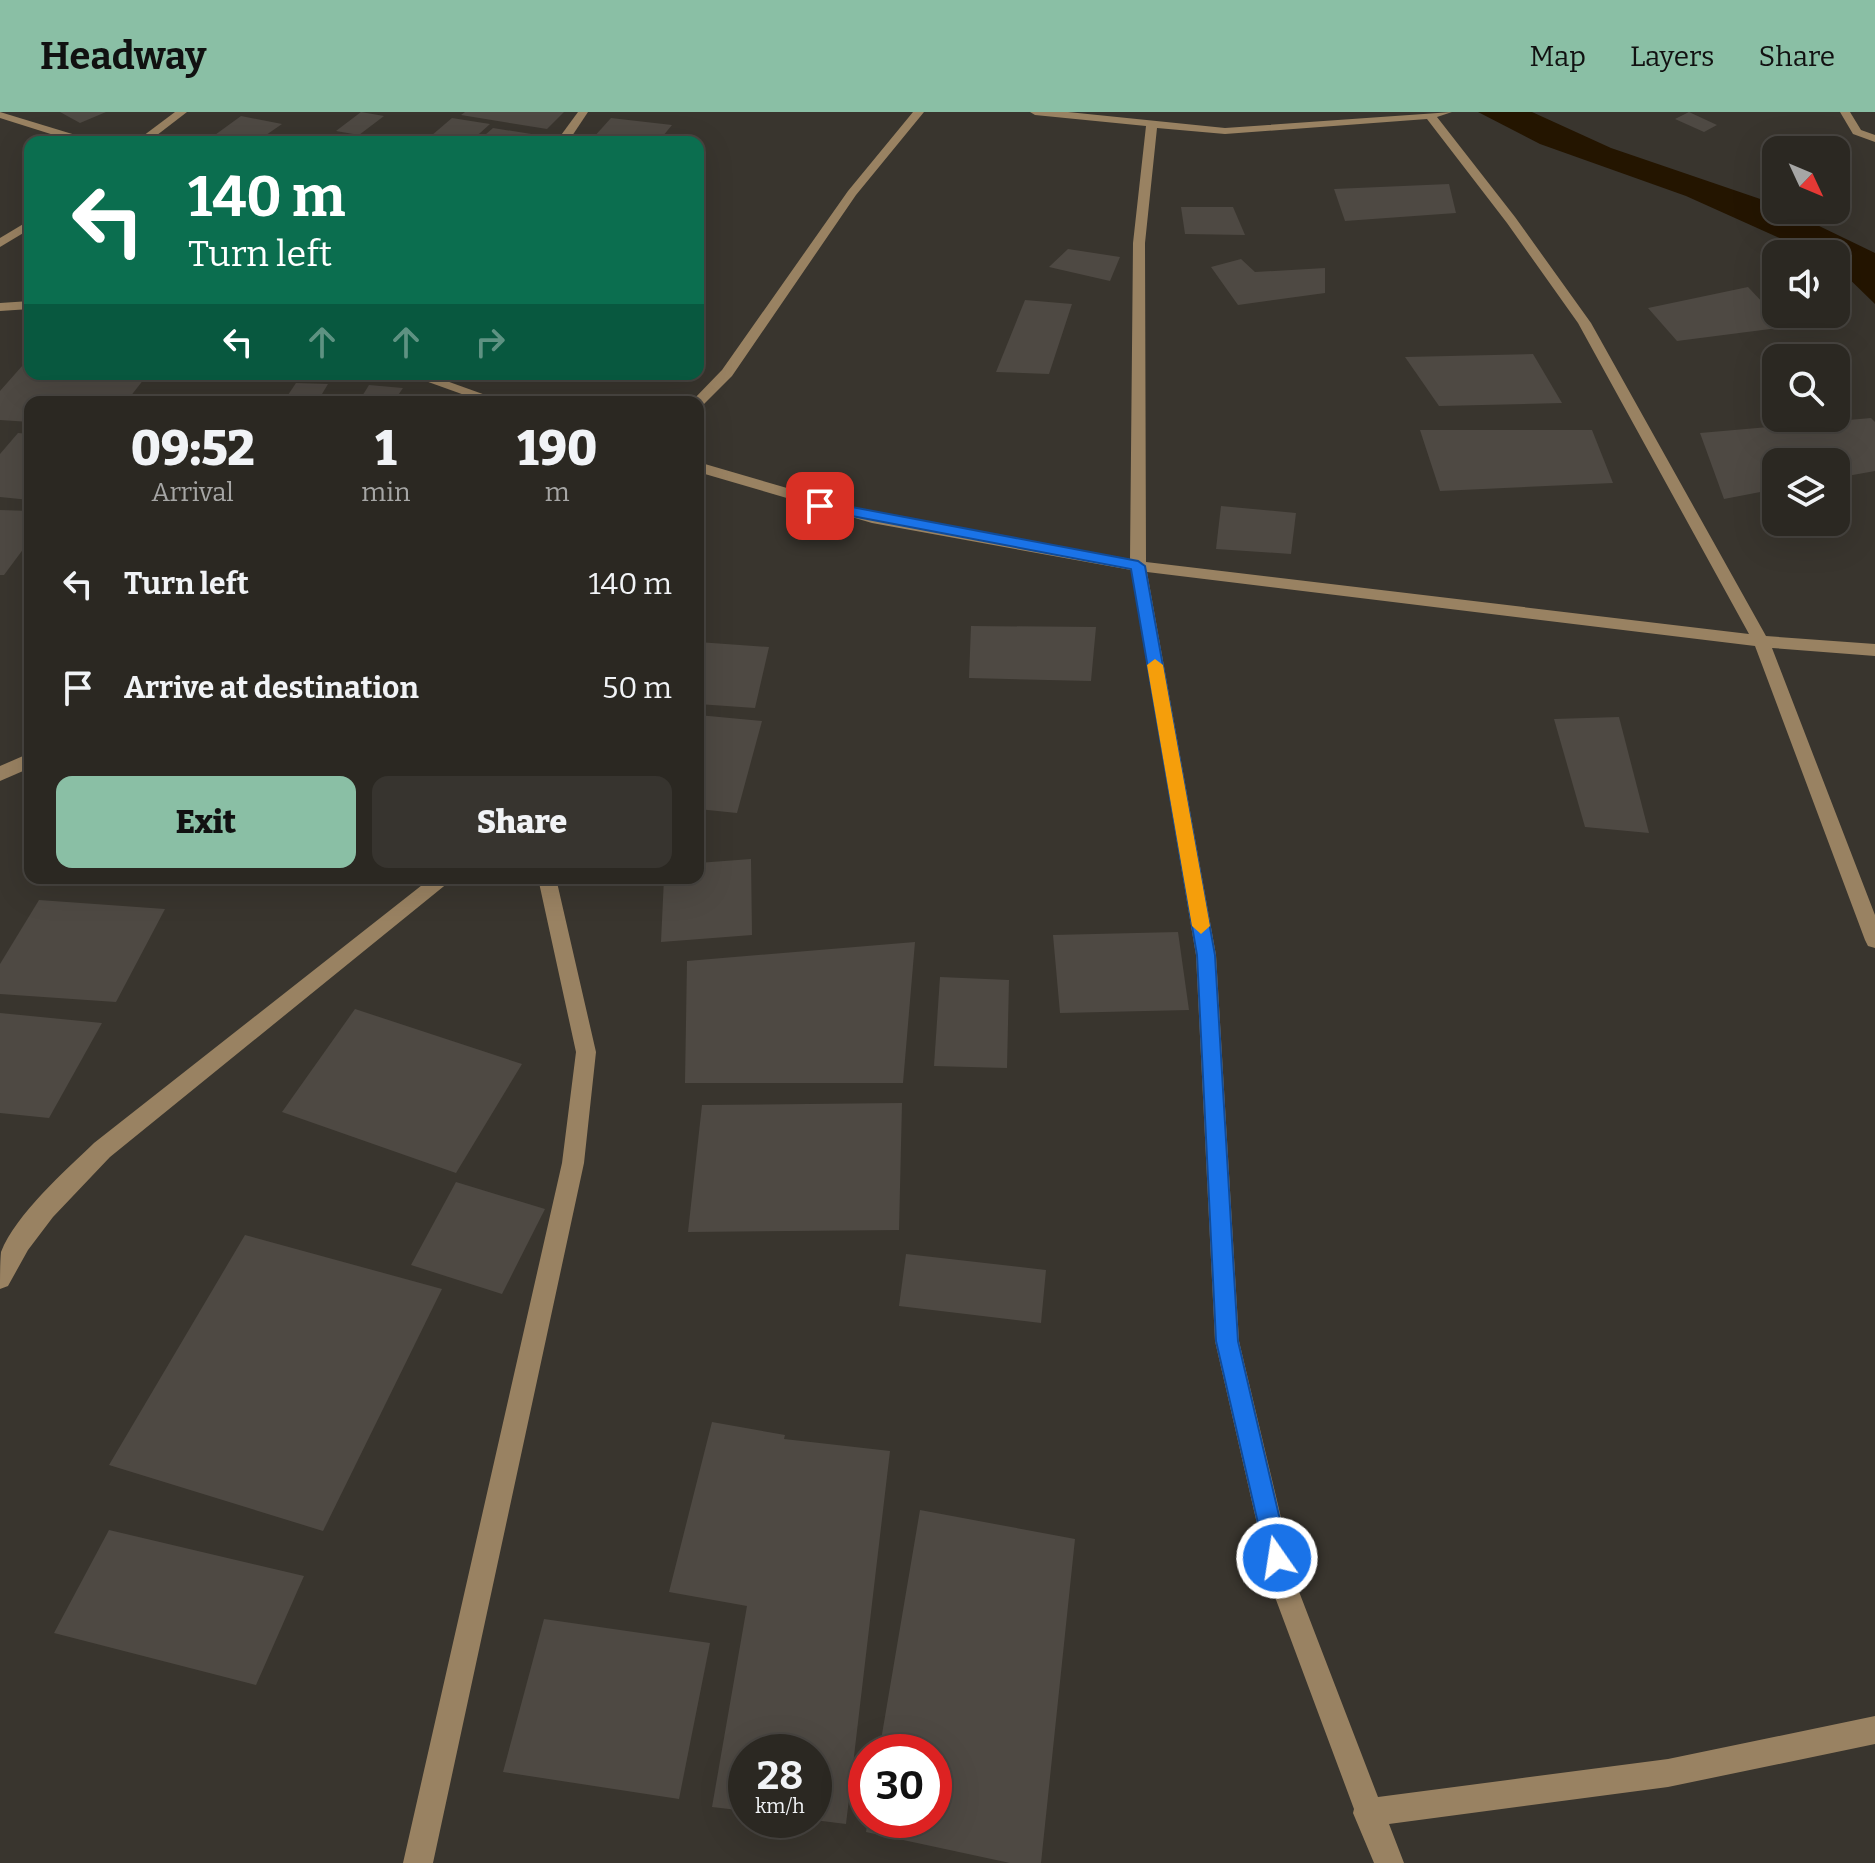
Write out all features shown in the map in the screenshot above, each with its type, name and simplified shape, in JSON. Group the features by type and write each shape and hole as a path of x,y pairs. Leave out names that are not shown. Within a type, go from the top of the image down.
{"street":[{"path":"149,136 182,112"},
{"path":"566,136 583,112"},
{"path":"704,396 727,373 852,193 919,112"},
{"path":"1035,112 1208,130 1431,117 1447,112"},
{"path":"1208,130 1210,112"},
{"path":"1845,112 1857,132 1875,139"},
{"path":"0,115 68,136"},
{"path":"1431,117 1511,220 1584,323 1761,641 1875,940"},
{"path":"1152,126 1139,243 1138,566 1206,955 1227,1341 1285,1589 1367,1813 1389,1863"},
{"path":"0,243 24,228"},
{"path":"0,307 24,305"},
{"path":"431,380 480,396"},
{"path":"704,469 872,518 1138,566 1761,641 1875,650"},
{"path":"0,774 24,763"},
{"path":"0,1278 9,1259 54,1198 102,1150 437,884"},
{"path":"418,1863 573,1163 583,1095 586,1052 548,884"},
{"path":"1367,1813 1668,1773 1875,1730"}],"shaded area":[{"path":"1478,112 1532,112 1611,148 1762,200 1762,224 1815,224 1848,240 1784,240 1686,196 1540,144"},
{"path":"1850,241 1875,253 1875,304 1850,280"}],"building":[{"path":"60,112 106,112 80,123"},
{"path":"361,112 384,116 359,135 336,131"},
{"path":"465,112 564,112 547,129 461,115"},
{"path":"1689,112 1717,125 1704,132 1675,119"},
{"path":"241,116 282,124 265,136 214,136"},
{"path":"452,118 490,124 477,136 431,136"},
{"path":"611,118 672,125 663,136 595,136"},
{"path":"493,128 544,136 484,136"},
{"path":"1449,184 1456,213 1345,221 1334,189"},
{"path":"1181,207 1233,207 1245,235 1185,234"},
{"path":"1068,249 1120,257 1110,281 1049,267"},
{"path":"1241,259 1255,272 1325,268 1325,293 1238,305 1211,267"},
{"path":"1748,287 1762,302 1762,328 1778,328 1677,341 1648,308"},
{"path":"1025,300 1072,304 1049,374 996,372"},
{"path":"1533,354 1562,403 1439,406 1405,357"},
{"path":"24,364 24,380 143,380 131,396 24,396 24,422 0,420 0,391"},
{"path":"296,383 328,384 321,396 287,396"},
{"path":"369,385 403,388 397,396 362,396"},
{"path":"1871,418 1875,422 1875,471 1850,475 1850,448 1762,448 1762,492 1724,499 1700,433 1762,428 1762,432 1850,432 1850,420"},
{"path":"1420,430 1592,430 1613,483 1440,491"},
{"path":"18,433 24,434 24,499 0,497 0,454"},
{"path":"1221,506 1296,513 1291,554 1216,549"},
{"path":"0,510 24,511 24,548 4,575 0,575"},
{"path":"971,626 1096,627 1091,681 969,678"},
{"path":"704,642 769,647 755,708 704,704"},
{"path":"704,716 762,721 737,813 704,810"},
{"path":"1619,717 1649,833 1585,827 1554,719"},
{"path":"751,859 752,935 661,942 664,884 704,884 704,863"},
{"path":"39,900 165,909 116,1002 0,994 0,964"},
{"path":"1178,932 1189,1010 1060,1013 1053,935"},
{"path":"915,942 903,1083 685,1083 687,961"},
{"path":"940,977 1009,980 1007,1068 934,1066"},
{"path":"355,1009 522,1064 456,1173 282,1112"},
{"path":"0,1013 102,1023 49,1118 0,1113"},
{"path":"902,1103 899,1230 688,1232 702,1105"},
{"path":"456,1182 545,1209 502,1294 411,1265"},
{"path":"245,1235 442,1289 323,1531 109,1465"},
{"path":"906,1254 1046,1270 1041,1323 899,1306"},
{"path":"712,1422 785,1435 784,1439 890,1451 857,1734 848,1734 846,1824 832,1822 832,1734 728,1734 728,1809 712,1807 747,1606 669,1592"},
{"path":"920,1510 1075,1539 1041,1863 1010,1863 894,1838 952,1838 952,1734 882,1734"},
{"path":"109,1530 304,1576 256,1685 54,1633"},
{"path":"544,1619 710,1643 679,1799 503,1772"}],"slow traffic":[{"path":"1155,665 1201,926"}],"route":[{"path":"820,506 1138,566 1206,955 1227,1341 1277,1558"}]}
